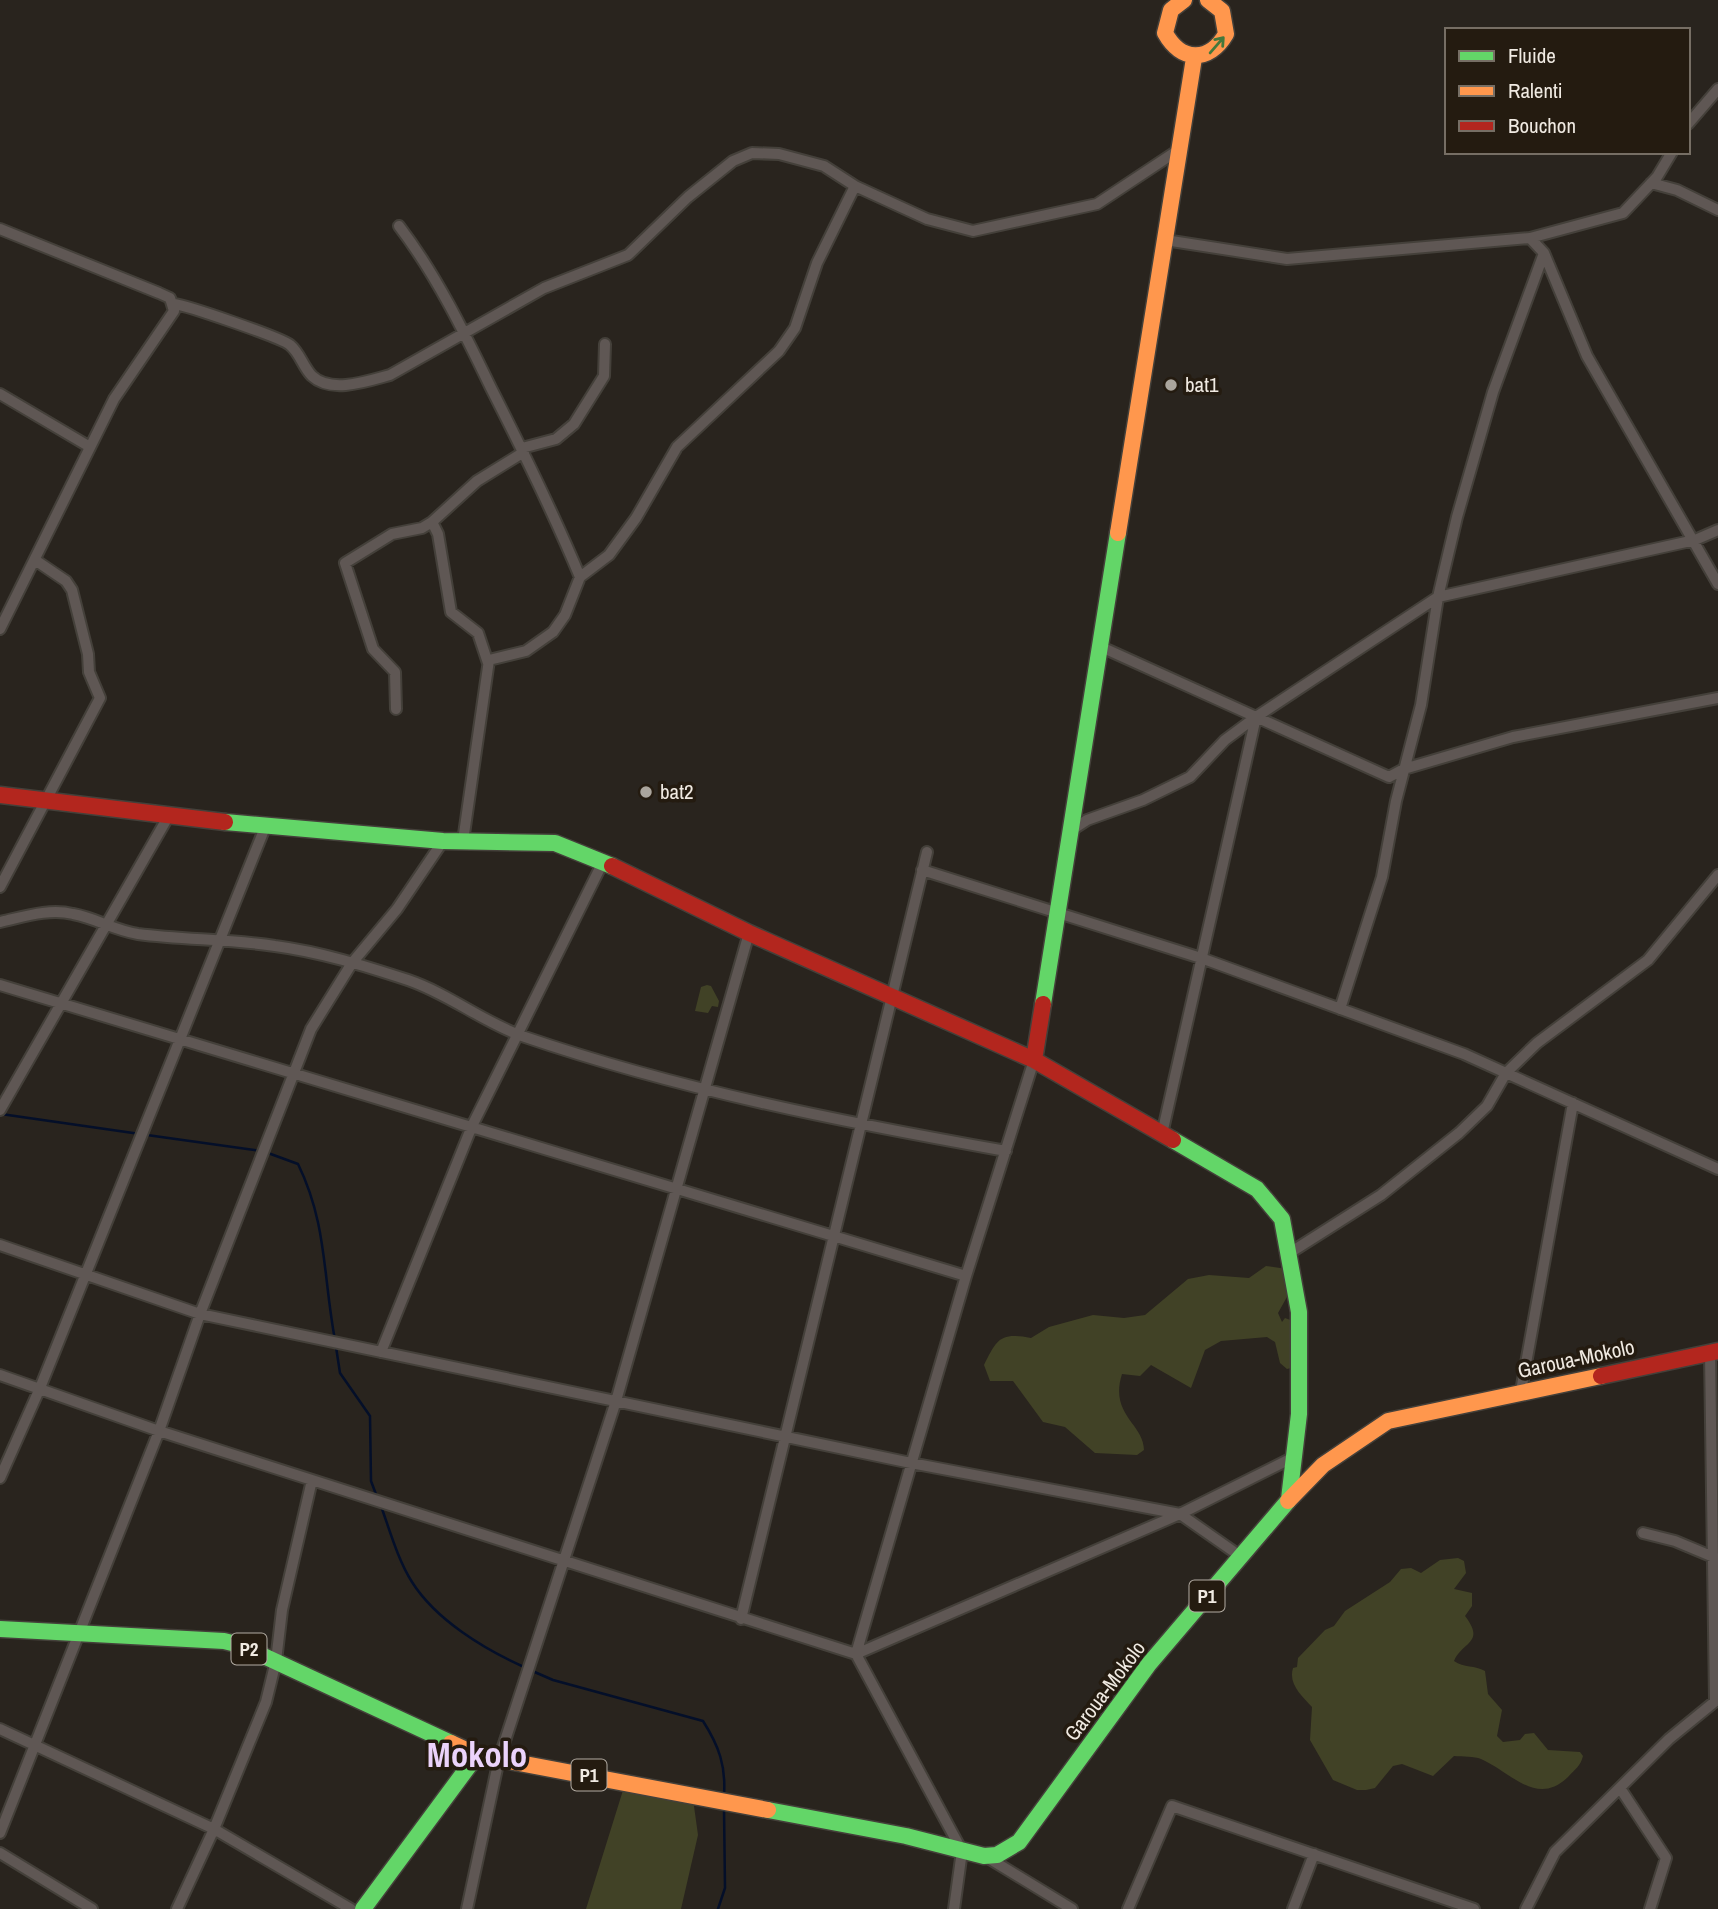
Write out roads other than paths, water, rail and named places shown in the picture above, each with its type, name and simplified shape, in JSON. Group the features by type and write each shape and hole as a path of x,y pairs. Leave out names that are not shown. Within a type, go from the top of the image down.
{"street":[{"path":"1184,0 1171,10 1166,33 1178,52 1194,58 1212,53 1226,34 1222,11 1212,1"},
{"path":"954,1909 962,1851 856,1654 966,1276 1034,1060 1194,58"},
{"path":"1690,122 1718,89"},
{"path":"0,229 159,293 174,304 190,306 231,324 288,342 311,375 329,384 390,375 544,288 628,255 688,197 742,156 764,152 824,166 855,186 927,219 973,231 1097,204 1180,149"},
{"path":"1165,240 1287,259 1530,238 1623,213 1651,183 1671,154"},
{"path":"1651,183 1677,190 1718,210"},
{"path":"488,663 491,659 526,650 553,632 565,615 580,577 609,555 636,518 677,447 762,368 789,337 817,263 855,186"},
{"path":"399,226 427,263 464,334 556,517 580,577"},
{"path":"1530,238 1544,253 1587,356 1718,584"},
{"path":"1340,1009 1382,877 1404,769 1421,705 1438,597 1493,391 1544,253"},
{"path":"0,629 114,399 170,320 174,304"},
{"path":"396,709 395,672 373,649 345,563 392,534 422,528 432,522 477,481 523,450 556,439 574,424 604,376 602,350 605,344"},
{"path":"0,394 90,447"},
{"path":"432,522 438,534 451,612 478,633 488,663 463,841"},
{"path":"1070,831 1087,820 1143,800 1190,778 1225,740 1256,717 1438,597 1695,540 1718,530"},
{"path":"0,887 101,695 89,672 88,654 72,590 66,581 35,560"},
{"path":"1099,646 1389,777 1404,769 1513,737 1718,698"},
{"path":"1162,1134 1256,717"},
{"path":"0,795 168,817 443,841 555,843 603,862 749,933 1034,1060 1257,1189 1282,1219 1299,1312 1299,1414 1289,1499"},
{"path":"2,1107 168,817"},
{"path":"0,1478 86,1276 178,1038 265,825"},
{"path":"0,1833 159,1431 200,1314 293,1072 316,1021 352,962 397,909 443,841"},
{"path":"741,1619 927,852"},
{"path":"381,1352 472,1126 603,862"},
{"path":"922,870 1201,958 1464,1054 1718,1169"},
{"path":"1288,1254 1381,1195 1459,1133 1487,1106 1506,1073 1537,1043 1648,960 1718,875"},
{"path":"0,922 55,912 75,914 105,927 136,934 277,946 352,962 434,990 519,1035 704,1090 861,1125 1006,1151"},
{"path":"467,1909 499,1759 616,1401 749,933"},
{"path":"0,985 966,1276"},
{"path":"1521,1391 1573,1103"},
{"path":"0,1245 200,1314 911,1463 1180,1514 1240,1556"},
{"path":"1526,1909 1555,1852 1716,1699 1714,1352"},
{"name":"Garoua-Mokolo","path":"984,1856 997,1855 1019,1842 1149,1664 1289,1499 1323,1465 1388,1421 1714,1352"},
{"path":"0,1375 159,1431 366,1495 741,1619 856,1654 1180,1514 1294,1457"},
{"path":"177,1909 251,1742 276,1661 282,1610 312,1480"},
{"path":"1643,1533 1675,1541 1716,1559"},
{"name":"P2","path":"0,1629 215,1639 240,1645 477,1755"},
{"path":"0,1730 214,1829 351,1909"},
{"path":"363,1909 477,1755"},
{"name":"P1","path":"477,1755 906,1836 984,1856"},
{"path":"1620,1788 1666,1858 1650,1909"},
{"path":"1128,1909 1172,1806 1474,1909"},
{"path":"0,1853 92,1909"},
{"path":"1293,1909 1314,1854"},
{"path":"984,1856 1072,1909"}],"waterway":[{"path":"1,1114 140,1134"},
{"path":"147,1135 261,1151"},
{"path":"268,1153 298,1164 307,1186 323,1250 335,1340"},
{"path":"336,1347 340,1373 370,1416 371,1481 377,1497"},
{"path":"381,1506 403,1564 422,1596 462,1632 524,1667"},
{"path":"530,1670 553,1680 703,1721 720,1756 724,1795"},
{"path":"718,1909 725,1888 724,1808"}],"place":[{"name":"bat1","path":"1171,385"},
{"name":"bat2","path":"646,792"}],"district":[{"name":"Mokolo","path":"477,1755"}]}
